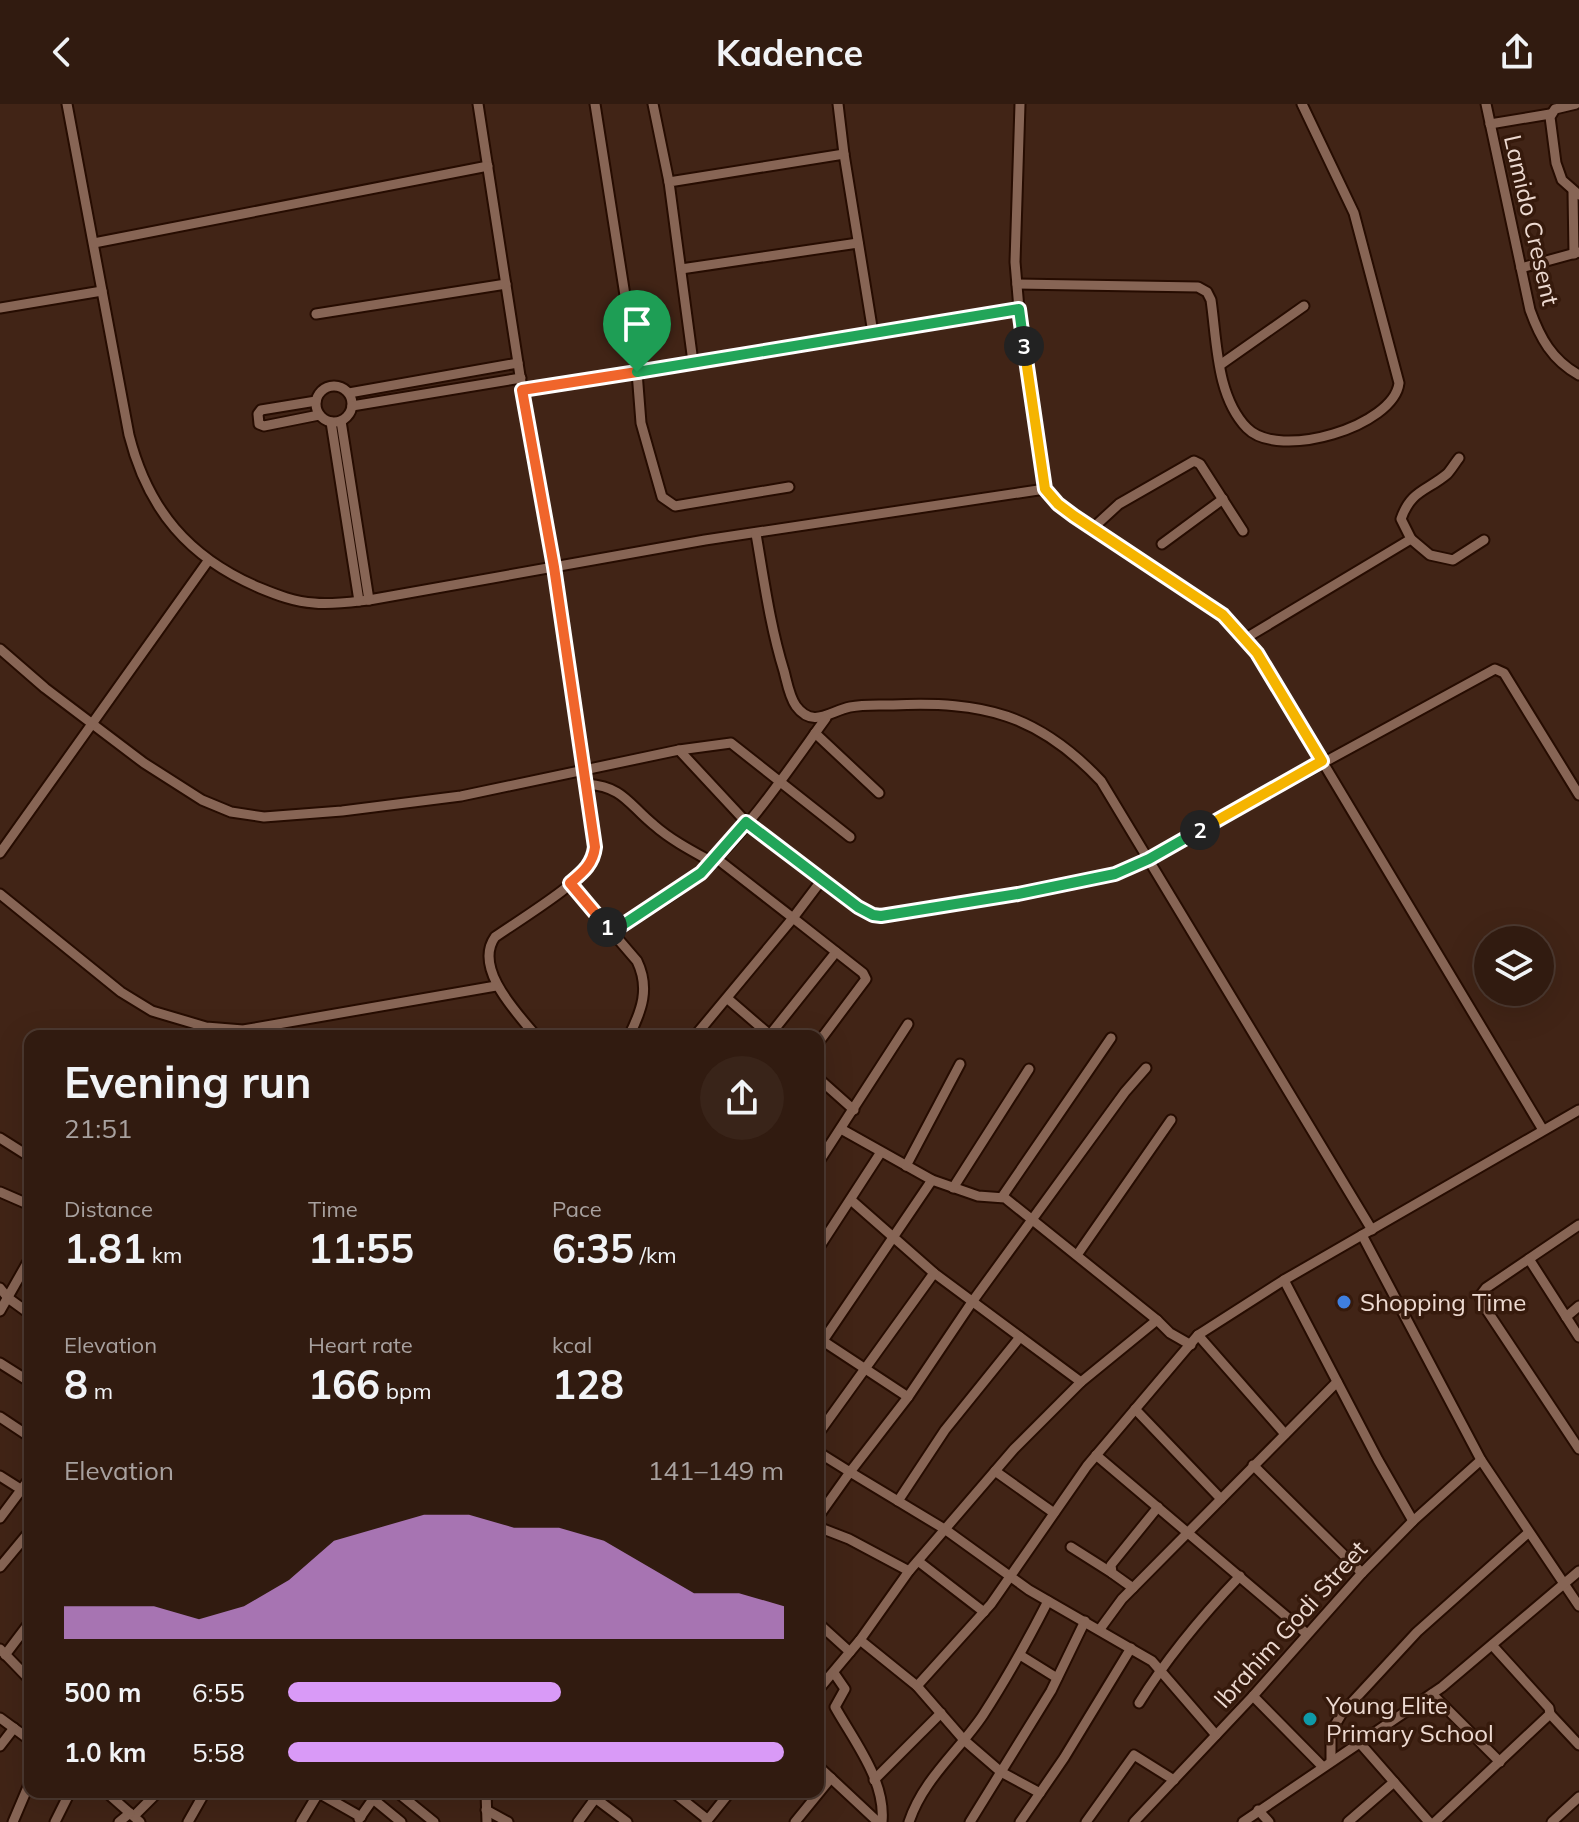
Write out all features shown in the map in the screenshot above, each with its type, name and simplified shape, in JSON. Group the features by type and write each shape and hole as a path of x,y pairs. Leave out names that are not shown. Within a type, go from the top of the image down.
{"street":[{"path":"67,104 135,458 150,495 176,532 208,561 233,576 279,596 313,603 364,601 705,540 1045,489"},
{"path":"478,104 522,390 554,567 587,784 594,858 570,883 495,937 488,950 496,986 531,1030"},
{"path":"595,104 637,372 641,423 662,497 675,506 789,487"},
{"path":"653,104 669,182 693,362"},
{"path":"838,104 873,333"},
{"path":"1020,104 1015,248 1017,284 1045,489 1058,504 1211,605 1246,638 1543,1130"},
{"path":"1017,284 1198,287 1207,292 1211,300 1227,397 1246,428 1267,440 1295,442 1341,433 1386,405 1394,399 1399,383 1354,213 1302,104"},
{"name":"Lamido Cresent","path":"1486,104 1530,310 1540,337 1554,357 1579,375"},
{"path":"1490,124 1550,114 1555,109 1576,104"},
{"path":"1521,268 1577,253 1576,194 1562,180 1556,163 1550,114"},
{"path":"669,182 844,154"},
{"path":"94,243 488,166"},
{"path":"681,269 858,243"},
{"path":"316,314 506,284"},
{"path":"0,308 102,291"},
{"path":"1220,365 1304,306"},
{"path":"522,390 1019,309"},
{"path":"349,393 518,363"},
{"path":"352,406 521,378"},
{"path":"406,383 408,396"},
{"path":"316,401 261,410 258,414 259,424 264,426 319,415 336,421 348,415 352,406 349,393 342,387 332,385 323,389 316,401 319,415"},
{"path":"336,421 364,601"},
{"path":"1459,458 1447,474 1415,494 1405,506 1401,519 1411,539 1430,555 1453,560 1484,540"},
{"path":"1094,527 1119,504 1194,461 1200,464 1243,531"},
{"path":"1162,544 1223,499"},
{"path":"756,534 773,636 792,698 797,708 808,716 826,718 854,706 950,705 1006,715 1038,728 1074,752 1101,781 1367,1232 1481,1460 1579,1606"},
{"path":"1246,638 1411,539"},
{"path":"0,853 208,561"},
{"path":"0,649 45,688 144,763 202,800 231,812 264,817 461,796 679,750 731,743 850,837"},
{"path":"679,750 746,822 858,907 881,916 1018,894 1115,874 1149,859 1489,671 1499,669 1579,795"},
{"path":"612,932 676,892 714,860 781,780 826,718"},
{"path":"815,733 879,793"},
{"path":"587,784 612,788 624,795 667,836 714,860 863,973 866,979 824,1035"},
{"path":"700,1030 821,881"},
{"path":"570,883 637,961 643,973 643,1004 632,1030"},
{"path":"0,894 121,992 152,1011 206,1027 243,1030 496,986"},
{"path":"775,1030 836,952"},
{"path":"728,999 763,1030"},
{"path":"824,1154 908,1024"},
{"path":"1002,1197 1111,1038"},
{"path":"906,1166 960,1064"},
{"path":"824,1509 908,1397 972,1302 1034,1221 1125,1092 1146,1068"},
{"path":"953,1188 1029,1069"},
{"path":"824,1083 854,1110"},
{"path":"917,1686 984,1612 1096,1455 1198,1335 1284,1280 1579,1110"},
{"path":"1077,1255 1171,1120"},
{"path":"841,1129 932,1180 978,1196 1002,1197 1170,1333 1191,1345"},
{"path":"0,1138 24,1153"},
{"path":"824,1240 881,1152"},
{"path":"824,1339 932,1180"},
{"path":"0,1192 24,1202"},
{"path":"851,1200 934,1273 1081,1382"},
{"path":"1579,1225 1486,1288 1480,1296 1579,1449"},
{"path":"1529,1259 1579,1337"},
{"path":"824,1425 934,1273"},
{"path":"0,1311 24,1277"},
{"path":"1284,1280 1413,1521"},
{"path":"0,1288 24,1310"},
{"path":"1566,1317 1579,1306"},
{"path":"824,1684 860,1640 909,1571 995,1471 1081,1382 1157,1320"},
{"path":"1198,1335 1285,1434"},
{"path":"898,1501 945,1430 1020,1337"},
{"path":"824,1347 864,1367 908,1397"},
{"path":"0,1363 24,1378"},
{"path":"1100,1629 1112,1610 1133,1588 1337,1382"},
{"path":"1135,1409 1221,1499"},
{"path":"0,1417 24,1433"},
{"path":"1096,1455 1307,1634"},
{"path":"824,1456 946,1530 1011,1578 1100,1629 1161,1669 1216,1735"},
{"name":"Ibrahim Godi Street","path":"1134,1822 1253,1696 1362,1573 1413,1521 1481,1460"},
{"path":"1253,1465 1362,1573"},
{"path":"995,1471 1054,1513"},
{"path":"0,1476 24,1491"},
{"path":"0,1518 24,1494"},
{"path":"1112,1573 1111,1565 1158,1507"},
{"path":"824,1529 909,1571"},
{"path":"1326,1763 1331,1732 1342,1713 1417,1632 1528,1533"},
{"path":"0,1567 24,1538"},
{"path":"1071,1547 1133,1588"},
{"path":"918,1561 984,1612"},
{"path":"1243,1822 1432,1694 1579,1571"},
{"path":"1139,1703 1204,1614 1240,1576"},
{"path":"913,1820 937,1771 982,1716 1020,1655 1048,1601"},
{"path":"970,1822 1057,1678 1085,1621"},
{"path":"824,1628 850,1652"},
{"path":"24,1629 3,1652 24,1674"},
{"path":"860,1640 917,1686 964,1740 1001,1772 1040,1793"},
{"path":"1492,1645 1579,1745"},
{"path":"1020,1822 1131,1648"},
{"path":"1020,1655 1057,1678"},
{"path":"834,1673 845,1689 835,1707 874,1780 882,1806 880,1822"},
{"path":"1432,1694 1500,1762"},
{"path":"1253,1696 1326,1763"},
{"path":"874,1780 941,1713"},
{"path":"1359,1742 1432,1822 1550,1714"},
{"path":"0,1718 24,1736"},
{"path":"0,1746 14,1728"},
{"path":"1086,1822 1134,1755 1174,1780"},
{"path":"824,1772 880,1822"},
{"path":"824,1787 831,1778"},
{"path":"1348,1822 1394,1782"},
{"path":"13,1822 24,1796"},
{"path":"1552,1822 1579,1797"},
{"path":"55,1822 67,1798"},
{"path":"115,1798 135,1817"},
{"path":"119,1822 135,1817 152,1798"},
{"path":"188,1822 202,1798"},
{"path":"301,1822 315,1798"},
{"path":"327,1798 359,1819 374,1798"},
{"path":"377,1798 401,1822"},
{"path":"404,1798 434,1822"},
{"path":"486,1798 487,1822"},
{"path":"578,1822 592,1798"},
{"path":"599,1798 627,1822"},
{"path":"680,1798 706,1821 725,1798"},
{"path":"795,1822 815,1798"},
{"path":"486,1810 508,1822"},
{"path":"1258,1810 1269,1822"}],"place":[{"name":"Shopping Time","path":"1344,1302"},
{"name":"Young Elite Primary School","path":"1310,1719"}],"route":[{"path":"1019,309 1045,489 1074,516 1223,615 1257,653 1322,761 1123,872 1018,894 881,916 858,907 746,822 701,873 612,932 570,883 588,867 594,858 595,847 554,567 522,390 637,372 1019,309"}]}
